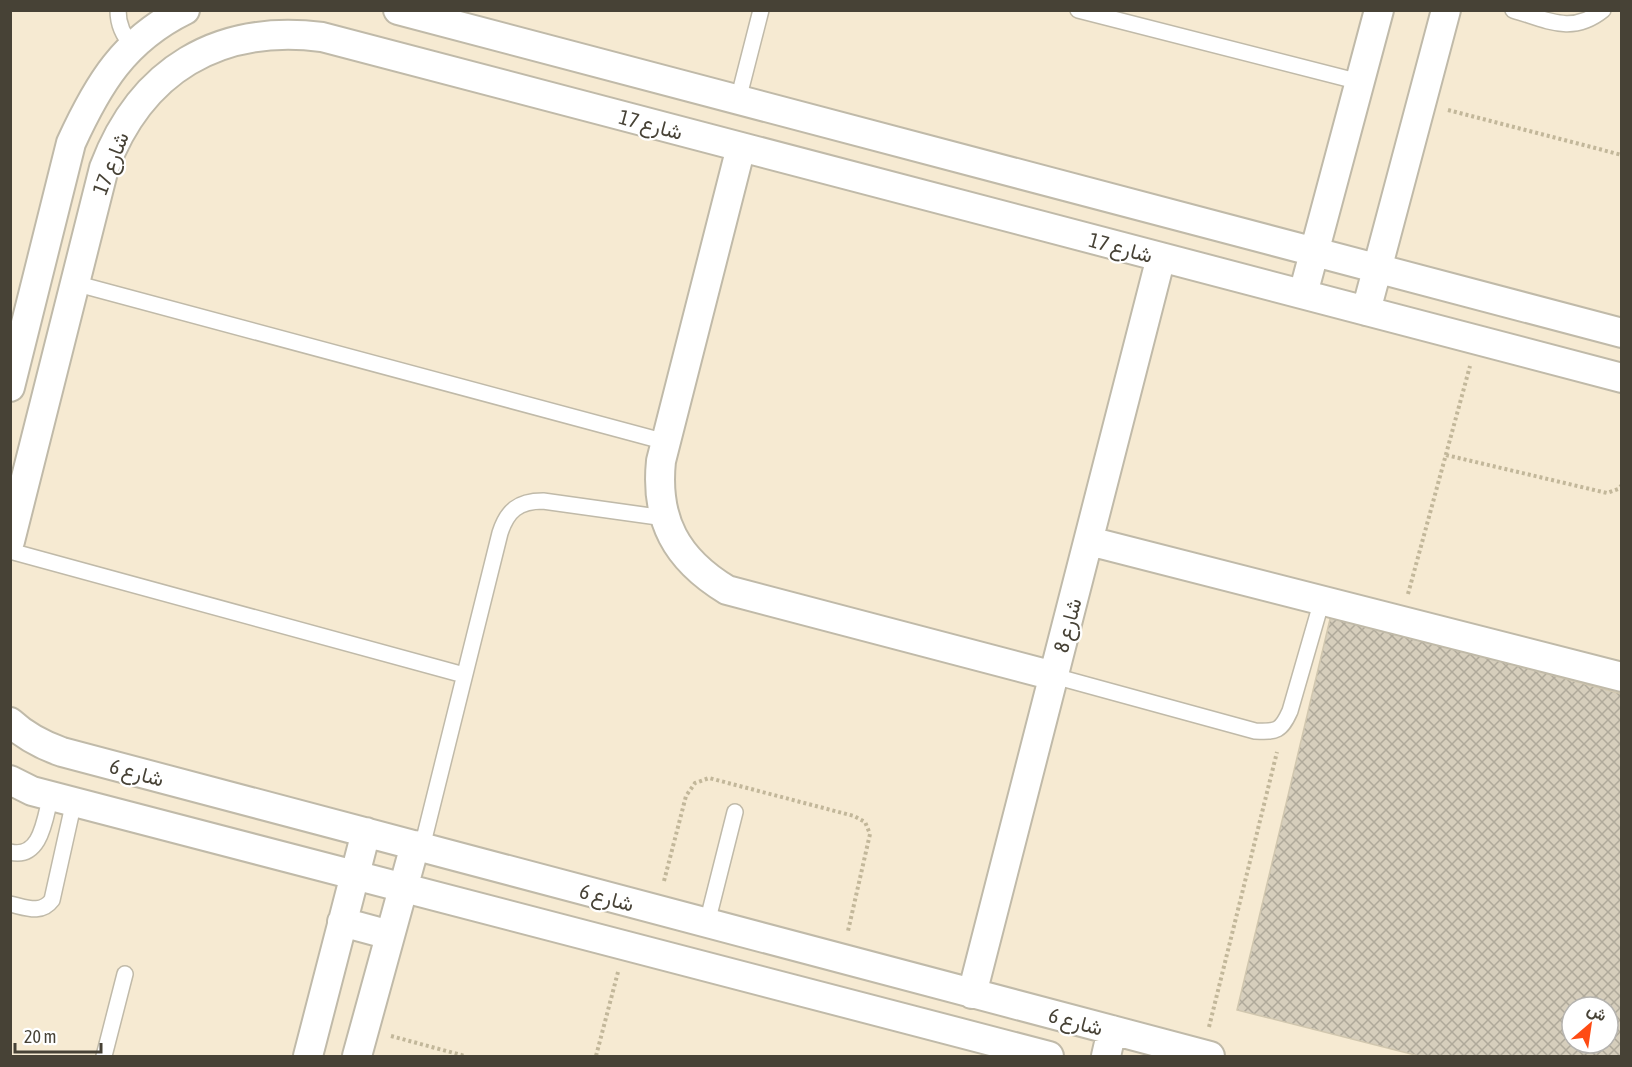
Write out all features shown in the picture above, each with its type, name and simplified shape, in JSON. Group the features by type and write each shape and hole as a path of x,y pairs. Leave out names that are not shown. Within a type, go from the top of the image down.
{"street":[{"name":"شارع 17","path":"12,378 20,312 71,143 99,87 114,66 153,29 185,10"},
{"path":"398,10 1622,333"},
{"path":"1303,294 1379,10"},
{"path":"1366,311 1446,10"},
{"name":"شارع 17","path":"10,541 74,284 104,168 112,146 136,106 169,74 188,61 230,42 276,34 322,37 1622,378"},
{"path":"741,147 661,461 660,499 672,536 682,553 703,574 727,590 1054,676"},
{"name":"شارع 8","path":"972,994 1161,257"},
{"path":"20,312 64,323"},
{"path":"12,378 49,384"},
{"path":"1089,541 1622,677"},
{"name":"شارع 6","path":"10,722 32,740 54,749 972,994 1109,1043 1206,1055"},
{"name":"شارع 6","path":"10,780 32,791 1049,1056"},
{"path":"308,1056 366,832"},
{"path":"357,1056 403,888 418,846"},
{"path":"342,922 390,935"}],"lane":[{"path":"118,10 120,29 133,46"},
{"path":"738,100 761,10"},
{"path":"1078,10 1360,82"},
{"path":"1513,10 1566,25 1586,21 1603,10"},
{"path":"74,284 666,442"},
{"path":"418,846 503,522 510,512 531,501 543,501 665,518"},
{"path":"10,551 464,675"},
{"path":"1054,676 1255,731 1271,731 1283,724 1290,711 1322,600"},
{"path":"10,852 15,854 26,852 34,846 63,798"},
{"path":"10,904 38,910 48,905 51,900 63,798"},
{"path":"707,923 735,812"},
{"path":"104,1056 125,974"}],"path":[{"path":"1421,104 1622,155"},
{"path":"1401,620 1477,340"},
{"path":"1446,455 1607,493 1622,485"},
{"path":"1206,1055 1283,724"},
{"path":"656,910 686,796 695,783 709,778 854,816 865,822 870,834 842,958"},
{"path":"596,1056 624,945"},
{"path":"364,1029 465,1056"}],"shaded area":[{"path":"10,11 1621,11 1621,1056 11,1056"}],"building":[{"path":"1331,615 1622,694 1622,1056 1419,1056 1237,1010"}]}
